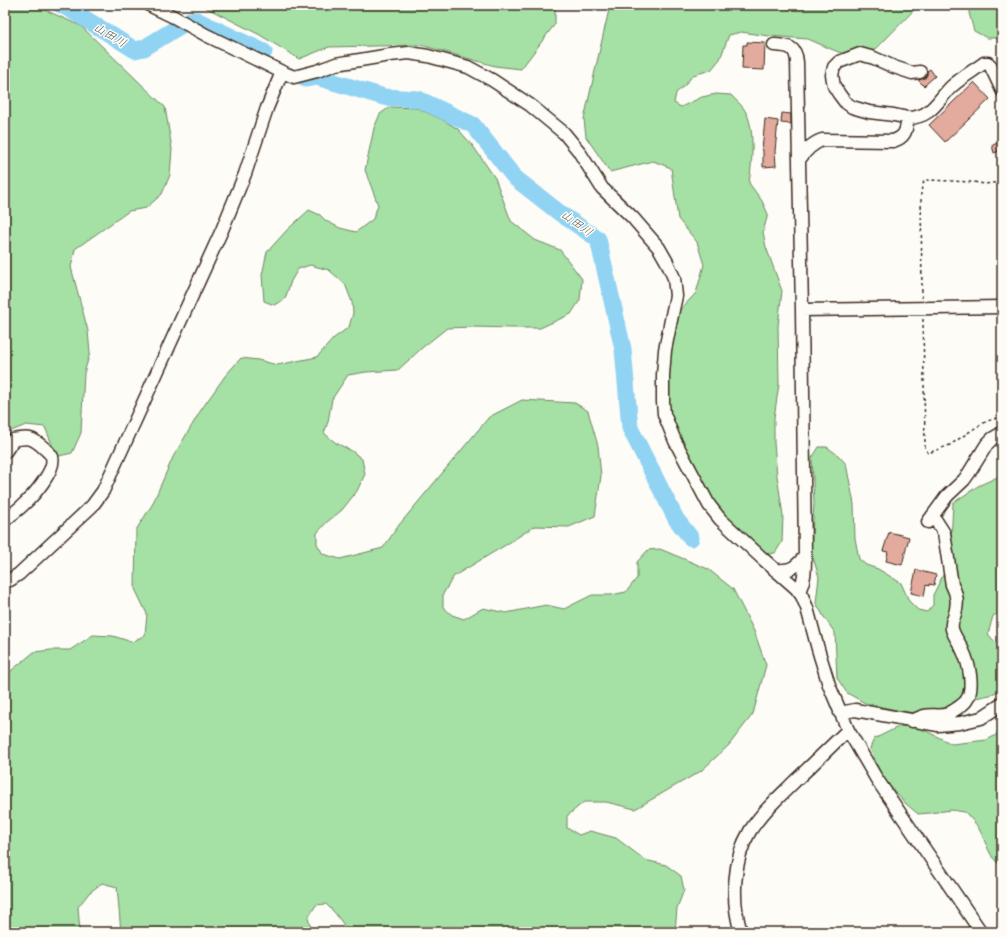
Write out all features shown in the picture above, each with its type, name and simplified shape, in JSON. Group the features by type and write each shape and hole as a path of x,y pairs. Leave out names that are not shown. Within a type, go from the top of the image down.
{"street":[{"path":"149,5 206,35 294,77 336,64 409,53 428,56 468,67 492,80 530,105 564,133 578,150 602,188 633,218 659,248 674,278 676,296 666,350 663,375 663,402 664,414 675,441 709,505 720,519 799,591 807,608 829,685 848,730 876,778 981,932"},
{"path":"774,45 791,48 796,55 802,310 805,556 805,578 799,591"},
{"path":"920,72 912,73 860,54 839,62 834,67 832,75 834,86 845,102 852,107 869,112 908,118 916,118 934,108 952,86 984,63 988,63 990,65 1002,90"},
{"path":"5,581 10,580 19,574 92,506 103,491 222,230 245,174 267,108 282,72"},
{"path":"799,160 810,146 815,142 822,140 898,140 906,129 908,118"},
{"path":"802,310 1002,307"},
{"path":"912,721 924,716 940,716 948,714 966,701 970,694 969,670 966,658 954,635 951,623 957,601 956,591 952,585 944,533 931,519 947,496 964,480 986,444 1002,433"},
{"path":"5,452 13,440 29,438 38,442 52,458 52,466 36,492 5,520"},
{"path":"778,572 790,569 799,564 805,556"},
{"path":"840,713 855,710 938,725 981,718 1002,704"},
{"path":"741,932 736,908 736,871 741,851 749,832 775,801 848,730"}],"green space":[{"path":"5,5 34,5 81,26 165,107 172,149 170,175 162,194 146,208 129,211 75,249 71,267 88,331 90,353 84,373 81,433 72,453 59,456 55,452 45,427 26,425 6,433 5,435"},
{"path":"201,5 555,5 555,24 521,69 495,66 421,45 329,47 299,59 260,35"},
{"path":"610,5 917,5 917,7 875,50 853,52 846,55 808,39 741,32 729,35 720,59 711,70 693,75 676,93 674,103 681,107 702,97 716,94 731,95 744,109 748,116 750,125 752,135 752,155 749,183 762,201 768,214 763,232 766,247 782,291 778,326 779,384 774,418 774,443 783,515 782,542 775,553 768,554 757,549 701,493 681,466 669,437 658,382 678,312 696,293 704,265 697,242 678,219 671,168 653,161 610,172 586,137 584,119"},
{"path":"970,5 1002,5 1002,38 987,38 974,31 969,13"},
{"path":"390,107 417,108 458,129 473,146 495,178 511,221 535,240 560,250 582,279 580,300 571,314 540,328 447,328 398,370 348,375 332,399 328,422 324,433 336,443 352,451 362,459 365,474 357,491 342,510 327,522 317,533 317,544 323,554 340,559 383,548 399,525 489,417 522,400 575,403 588,411 598,446 601,476 595,516 569,527 535,526 454,576 443,594 443,607 452,615 464,619 483,608 506,613 546,605 564,609 592,595 611,595 626,592 637,578 637,562 648,550 660,549 708,569 733,589 754,631 766,665 753,714 729,745 701,771 635,809 606,802 584,802 567,816 567,828 579,835 590,831 616,838 645,860 666,865 681,876 684,890 677,908 675,932 349,932 335,913 326,904 316,905 308,918 312,932 121,932 117,887 102,883 89,893 78,907 80,932 5,932 5,678 12,670 34,652 70,650 93,635 113,636 132,642 145,635 147,614 135,589 136,530 152,505 173,457 201,410 225,376 241,358 258,360 277,365 317,357 334,338 349,327 353,313 352,302 345,284 329,270 310,265 298,269 291,281 285,299 274,305 264,301 262,275 267,252 287,230 309,210 340,228 356,232 373,219 378,205 365,170 374,128 380,114"},
{"path":"819,447 827,447 839,456 846,464 854,504 855,538 859,559 866,565 878,569 901,583 909,601 918,610 927,612 933,605 933,595 950,560 953,503 978,486 1002,475 1002,611 993,616 988,634 996,643 1002,646 1002,689 990,695 961,701 950,708 933,713 915,713 865,703 847,693 837,678 835,633 816,603 819,577 811,551 814,503 812,458"},
{"path":"1002,725 1002,866 994,859 978,827 965,812 951,810 918,814 905,803 882,777 870,748 874,739 900,726 920,728 952,744 987,740 996,735"}],"building":[{"path":"747,42 765,43 764,70 742,69 743,45 747,45"},
{"path":"930,69 935,76 924,86 918,80 925,78 927,71"},
{"path":"974,82 990,99 945,142 929,125"},
{"path":"782,113 791,114 791,124 781,123"},
{"path":"765,119 778,121 775,151 776,166 763,167 762,150"},
{"path":"1002,142 1002,150 994,153 992,145"},
{"path":"889,532 909,537 902,565 886,561 888,552 883,551"},
{"path":"916,570 936,575 934,585 926,585 924,596 911,593"}],"waterway":[{"name":"山田川","path":"61,5 135,50 144,48 180,26"},
{"name":"山田川","path":"190,20 196,20 264,52"},
{"name":"山田川","path":"306,79 317,77 384,97 418,99 473,125 515,178 561,214 598,239 623,349 630,428 676,519 691,538"}]}
